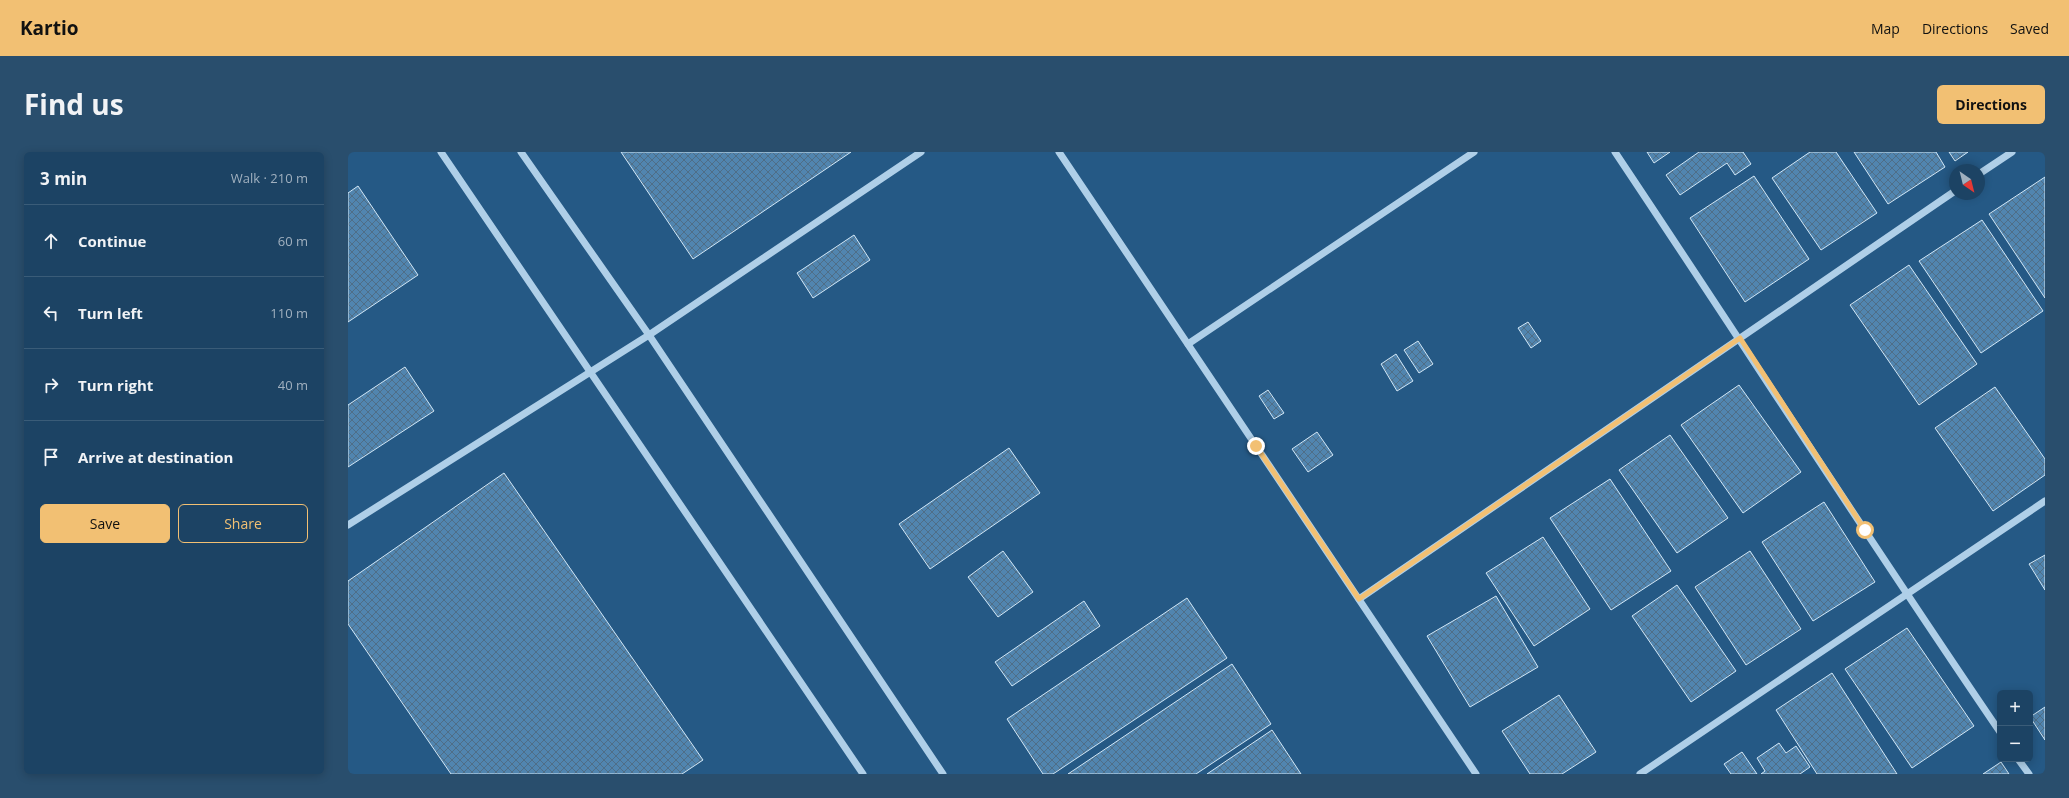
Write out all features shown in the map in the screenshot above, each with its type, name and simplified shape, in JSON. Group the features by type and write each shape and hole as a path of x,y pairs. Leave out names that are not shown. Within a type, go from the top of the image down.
{"street":[{"path":"441,152 589,373 863,774"},
{"path":"521,152 649,335 943,774"},
{"path":"348,525 649,335 921,152"},
{"path":"1059,152 1476,774"},
{"path":"1188,344 1474,152"},
{"path":"1615,152 1740,338 1906,595 1997,728"},
{"path":"1985,170 2012,152"},
{"path":"1359,599 1949,195"},
{"path":"1640,774 2045,501"},
{"path":"2020,762 2029,774"}],"building":[{"path":"621,152 851,152 693,259"},
{"path":"1647,152 1670,152 1654,163"},
{"path":"1699,152 1743,152 1751,164 1735,175 1727,163 1680,195 1666,175"},
{"path":"1810,152 1836,152 1877,213 1821,250 1772,178"},
{"path":"1854,152 1936,152 1945,167 1888,204"},
{"path":"1949,152 1968,152 1955,161"},
{"path":"1754,176 1809,259 1745,302 1690,218"},
{"path":"2045,177 2045,298 1989,214"},
{"path":"358,186 418,275 348,322 348,193"},
{"path":"1982,220 2043,311 1981,353 1919,261"},
{"path":"854,235 870,260 813,298 797,273"},
{"path":"1909,265 1977,364 1919,405 1850,305"},
{"path":"1528,322 1541,341 1531,348 1518,328"},
{"path":"1418,341 1433,364 1419,373 1404,350"},
{"path":"1396,354 1413,381 1397,391 1381,364"},
{"path":"405,367 434,411 348,467 348,405"},
{"path":"1739,385 1801,472 1743,513 1681,425"},
{"path":"1995,387 2045,459 2045,475 1993,511 1935,428"},
{"path":"1268,390 1284,413 1274,419 1259,396"},
{"path":"1317,432 1333,455 1308,472 1292,449"},
{"path":"1670,435 1728,518 1677,553 1619,470"},
{"path":"1009,448 1040,493 930,569 899,524"},
{"path":"504,473 703,760 682,774 451,774 348,624 348,581"},
{"path":"1610,479 1671,571 1611,610 1550,518"},
{"path":"1824,502 1875,582 1813,621 1762,542"},
{"path":"1543,537 1590,609 1534,646 1486,573"},
{"path":"1003,551 1033,592 998,617 968,577"},
{"path":"1750,551 1801,629 1746,665 1695,587"},
{"path":"2045,555 2045,590 2029,564"},
{"path":"1677,585 1736,671 1691,702 1632,616"},
{"path":"1496,596 1538,667 1470,707 1427,636"},
{"path":"1187,598 1227,658 1053,774 1043,774 1007,719"},
{"path":"1084,601 1100,626 1012,686 995,662"},
{"path":"1907,628 1974,726 1912,768 1845,669"},
{"path":"1232,664 1271,724 1196,774 1068,774"},
{"path":"1832,673 1897,774 1817,774 1776,710"},
{"path":"1559,695 1596,752 1562,774 1530,774 1502,731"},
{"path":"2045,707 2045,740 2033,722 2033,715"},
{"path":"1272,730 1301,774 1207,774"},
{"path":"1779,743 1786,753 1796,746 1810,767 1800,774 1761,774 1765,771 1757,758"},
{"path":"1742,752 1757,774 1731,774 1724,764"},
{"path":"2001,762 2009,774 1983,774"}],"route":[{"path":"1256,446 1359,599 1740,338 1865,530"}]}
